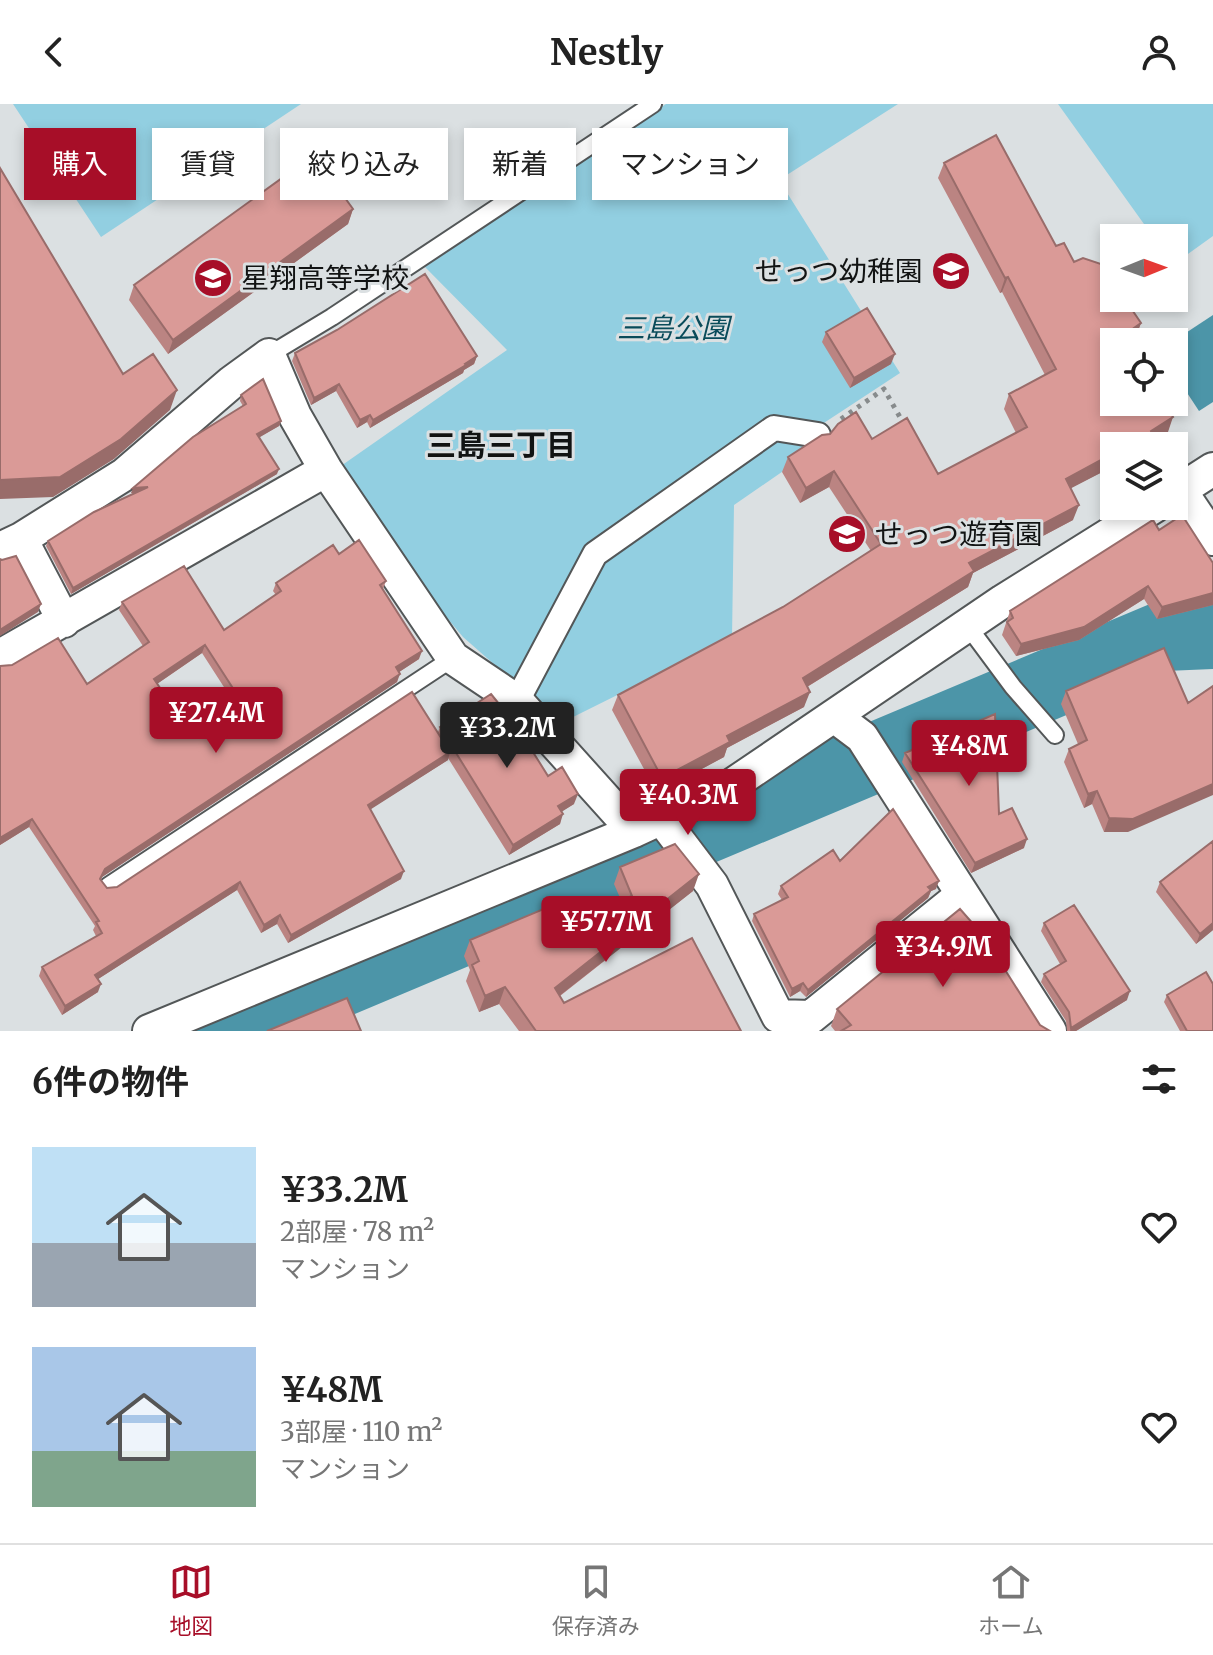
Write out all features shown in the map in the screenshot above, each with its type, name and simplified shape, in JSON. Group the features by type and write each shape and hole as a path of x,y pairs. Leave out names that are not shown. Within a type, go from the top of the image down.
{"street":[{"path":"64,621 10,544 125,474 232,382 269,355 295,416 326,470 453,658 517,701 663,832 712,885 778,1016 811,1017 962,895"},
{"path":"517,701 595,554 774,428 818,435"},
{"path":"1188,485 1213,469"},
{"path":"0,656 326,470"},
{"path":"1188,515 1213,539"},
{"path":"149,1031 663,832 967,625 1134,520"},
{"path":"834,716 862,737 1050,1031"}],"lane":[{"path":"269,355 332,317 653,104"},
{"path":"967,625 1013,687 1055,735"},
{"path":"108,886 453,658"}],"path":[{"path":"818,435 884,389 907,429"}],"green space":[{"path":"13,104 301,104 264,129 152,128 152,200 157,200 101,237 77,200 136,200 136,128 29,128"},
{"name":"三島公園","path":"666,104 898,104 788,174 788,128 631,128"},
{"path":"1058,104 1213,104 1213,236 1188,254 1188,224 1144,224"},
{"name":"三島公園","path":"592,154 592,200 788,200 788,194 900,373 804,436 815,449 734,505 732,638 561,723 463,637 407,570 338,468 507,350 425,267 524,200 576,200 576,165"}],"shaded area":[{"path":"1213,315 1213,402 1199,411 1188,394 1188,331"}],"building":[{"path":"996,135 1056,246 1064,243 1074,262 1083,258 1100,264 1100,312 1134,312 1141,323 1134,328 1100,328 1100,416 1173,417 1152,432 1100,432 1100,461 1066,479 1079,505 969,563 974,571 803,678 810,692 727,736 730,742 662,778 618,695 783,607 881,544 834,471 806,488 788,457 822,435 830,434 838,424 856,412 872,439 907,418 938,474 1027,427 1009,394 1056,369 944,163"},
{"path":"0,168 123,374 153,354 177,390 121,439 60,477 0,480"},
{"path":"280,180 280,200 346,200 353,209 173,340 134,285 252,200 264,200 264,191"},
{"path":"425,274 477,356 373,420 370,415 360,420 339,384 314,398 295,353"},
{"path":"867,308 895,354 854,378 826,332"},
{"path":"263,379 281,421 257,434 279,469 73,588 48,541 94,512 148,487 133,488 193,437 246,404 241,395"},
{"path":"1153,520 1159,530 1174,520 1185,520 1213,563 1213,593 1162,607 1148,586 1084,627 1021,644 1007,622 1013,618 1010,611"},
{"path":"359,540 386,581 380,585 422,651 396,667 400,674 105,869 100,879 107,888 117,887 412,692 450,752 368,805 404,871 291,935 280,915 264,925 240,882 95,975 101,984 65,1006 42,967 102,933 96,922 99,921 32,819 0,838 0,666 12,665 58,638 87,684 149,642 122,602 184,566 224,630 281,591 276,583 333,545 339,554","holes":["205,645 236,693 188,729 154,679"]},
{"path":"16,556 41,604 0,630 0,559"},
{"path":"1164,648 1188,703 1213,686 1213,784 1133,819 1109,818 1097,791 1088,794 1069,749 1087,740 1066,691"},
{"path":"491,694 516,725 548,776 562,767 578,794 558,806 563,814 513,845 440,727"},
{"path":"995,714 999,814 1012,808 1027,839 975,863 905,753"},
{"path":"893,809 939,881 928,887 931,890 808,990 803,983 792,989 754,914 788,897 781,886 833,850 840,861"},
{"path":"1213,841 1213,923 1200,934 1160,882"},
{"path":"675,844 699,874 555,988 564,1003 692,938 741,1031 536,1031 505,987 485,996 472,965 479,961 470,940 553,905 561,924 632,896 620,867"},
{"path":"1074,905 1130,991 1071,1028 1069,1012 1044,974 1066,961 1044,923"},
{"path":"960,909 983,935 1040,1025 1050,1031 841,1031 851,1025 837,1009"},
{"path":"1206,972 1213,984 1213,1031 1187,1031 1167,995"},
{"path":"347,998 361,1031 267,1031"}],"waterway":[{"path":"224,1031 1164,636 1213,634"}],"place":[{"name":"せっつ幼稚園","path":"951,271"},
{"name":"星翔高等学校","path":"213,278"},
{"name":"せっつ遊育園","path":"847,534"}],"district":[{"name":"三島三丁目","path":"501,446"}]}
